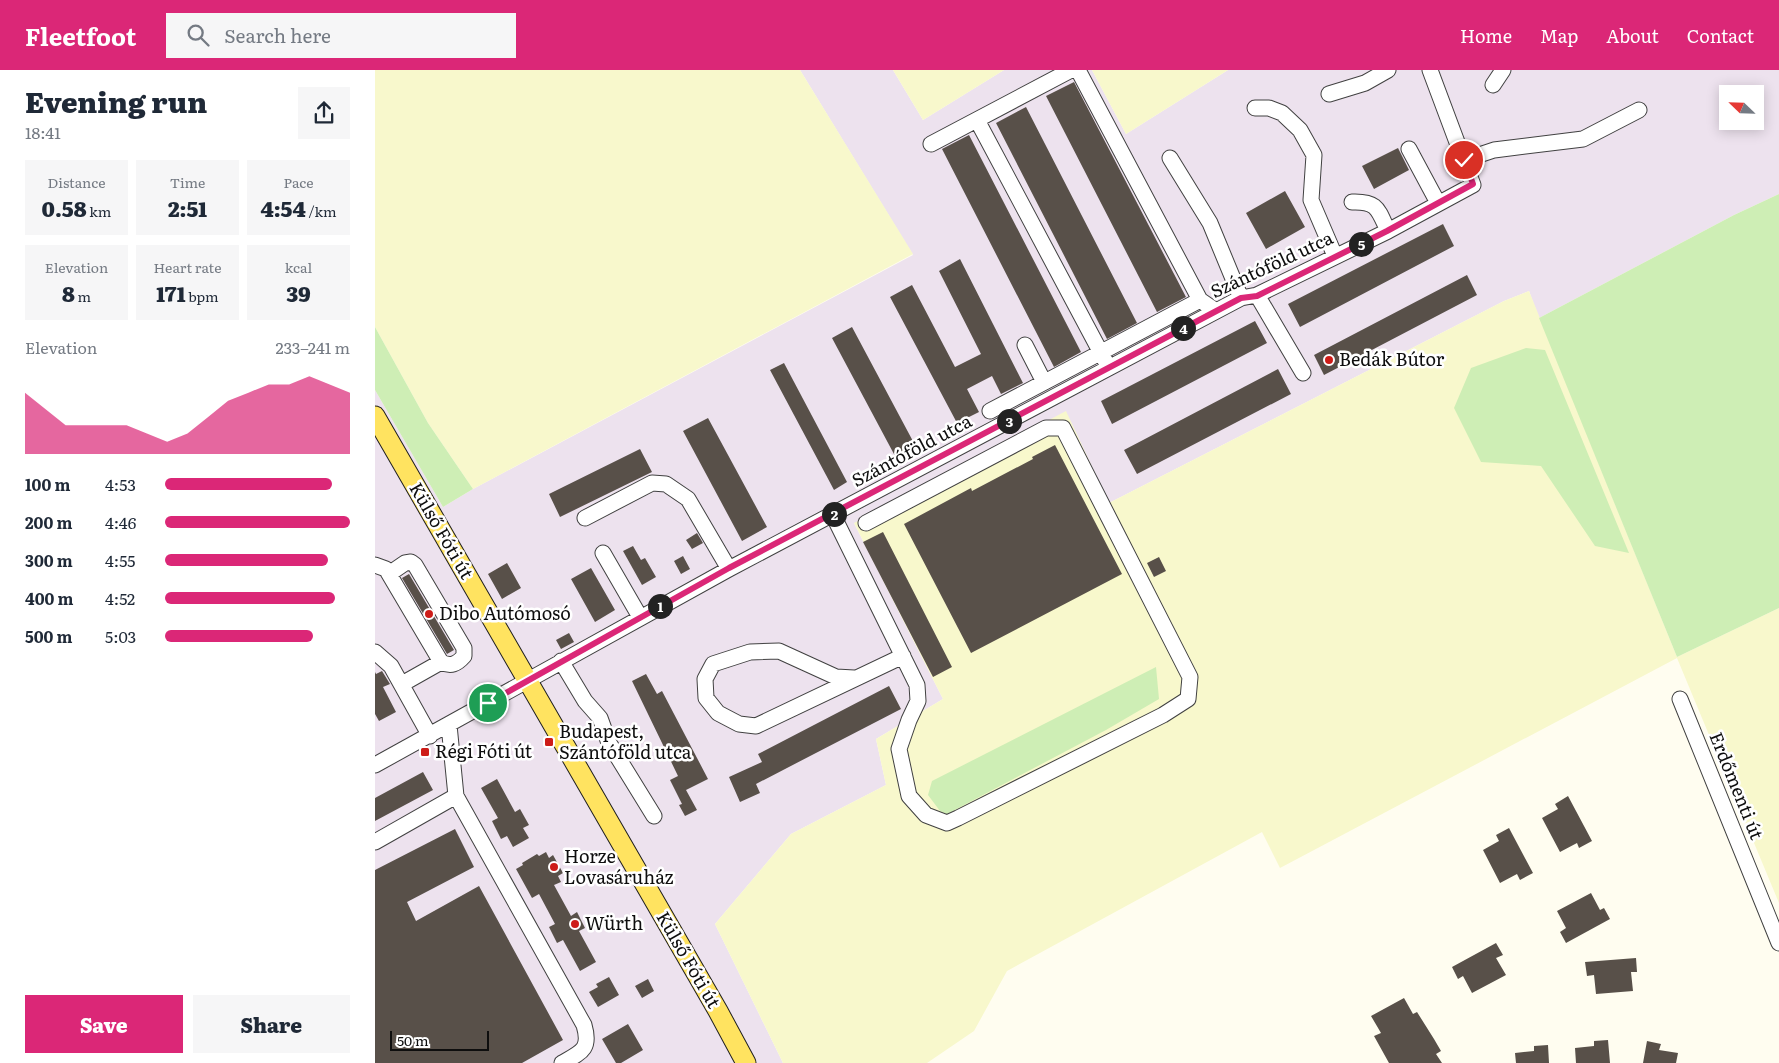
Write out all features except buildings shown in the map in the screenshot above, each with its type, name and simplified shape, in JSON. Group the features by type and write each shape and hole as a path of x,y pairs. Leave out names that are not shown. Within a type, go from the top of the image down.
{"main road":[{"name":"Külső Fóti út","path":"375,416 718,1011 741,1061"}],"street":[{"path":"931,144 1071,70"},
{"path":"1078,70 1201,300 1216,311"},
{"path":"1329,94 1365,83 1388,70"},
{"path":"1430,70 1464,160 1495,150 1583,139 1639,110"},
{"path":"1493,85 1503,70"},
{"path":"1255,108 1269,108 1282,113 1300,130 1314,155 1311,200 1335,256"},
{"path":"977,120 1099,353 1109,368"},
{"path":"1409,149 1438,204"},
{"path":"1170,158 1210,223 1241,298"},
{"name":"Szántóföld utca","path":"375,766 729,568 833,515 1241,298 1257,296 1438,204 1473,184 1464,160"},
{"path":"1352,202 1366,201 1377,207 1387,231"},
{"path":"1257,296 1303,372"},
{"path":"990,411 1201,300"},
{"path":"1025,345 1044,382"},
{"path":"833,515 917,685 918,701 899,749 909,796 926,815 947,822 1163,715 1188,698 1190,677 1063,428 1046,428 866,523"},
{"path":"585,518 652,483 666,484 687,498 729,568"},
{"path":"603,553 640,617"},
{"path":"375,565 386,569 441,662 453,664 459,662 464,656 464,648 415,565 411,562 405,563 389,574"},
{"path":"854,678 836,678 779,651 750,652 713,664 705,679 706,698 718,713 739,724 756,726 903,656"},
{"path":"375,652 391,666 430,736"},
{"path":"561,661 585,701 600,718 609,743 654,816"},
{"path":"402,684 441,662"},
{"name":"Erdőmenti út","path":"1680,699 1779,943"},
{"path":"449,725 456,796 584,1025 588,1039 582,1052 562,1063"},
{"path":"375,842 456,796"}],"shaded area":[{"path":"800,70 893,70 923,120 1004,70 1092,70 1126,134 1228,70 1779,70 1779,194 1734,215 1539,318 1529,291 1504,301 1109,503 854,523 943,699 876,739 886,785 791,834 715,924 783,1063 375,1063 375,390 443,507 473,489 913,255"}],"green space":[{"path":"375,70 800,70 913,254 473,489 428,423 375,327"},
{"path":"893,70 1004,70 923,120"},
{"path":"1092,70 1228,70 1126,134"},
{"path":"1779,194 1779,608 1677,657 1539,318 1734,215"},
{"path":"1529,291 1677,657 1779,608 1779,903 1677,658 1280,868 1262,832 1007,971 974,1031 927,1063 783,1063 715,924 791,834 886,785 876,739 943,699 854,523 1066,411 1109,503 1504,301"},
{"path":"375,327 428,423 473,489 443,507 375,390"},
{"path":"1526,348 1545,350 1629,553 1595,546 1541,466 1481,462 1454,408 1471,368"},
{"path":"1156,667 1159,699 1106,730 947,814 940,811 928,795 932,781"}],"place":[{"name":"Bedák Bútor","path":"1329,360"},
{"name":"Dibo Autómosó","path":"429,614"},
{"name":"Budapest, Szántóföld utca","path":"549,742"},
{"name":"Régi Fóti út","path":"425,752"},
{"name":"Horze Lovasáruház","path":"554,867"},
{"name":"Würth","path":"575,924"}],"route":[{"path":"488,703 729,568 833,515 1241,298 1257,296 1387,231 1473,184 1464,160"}]}
